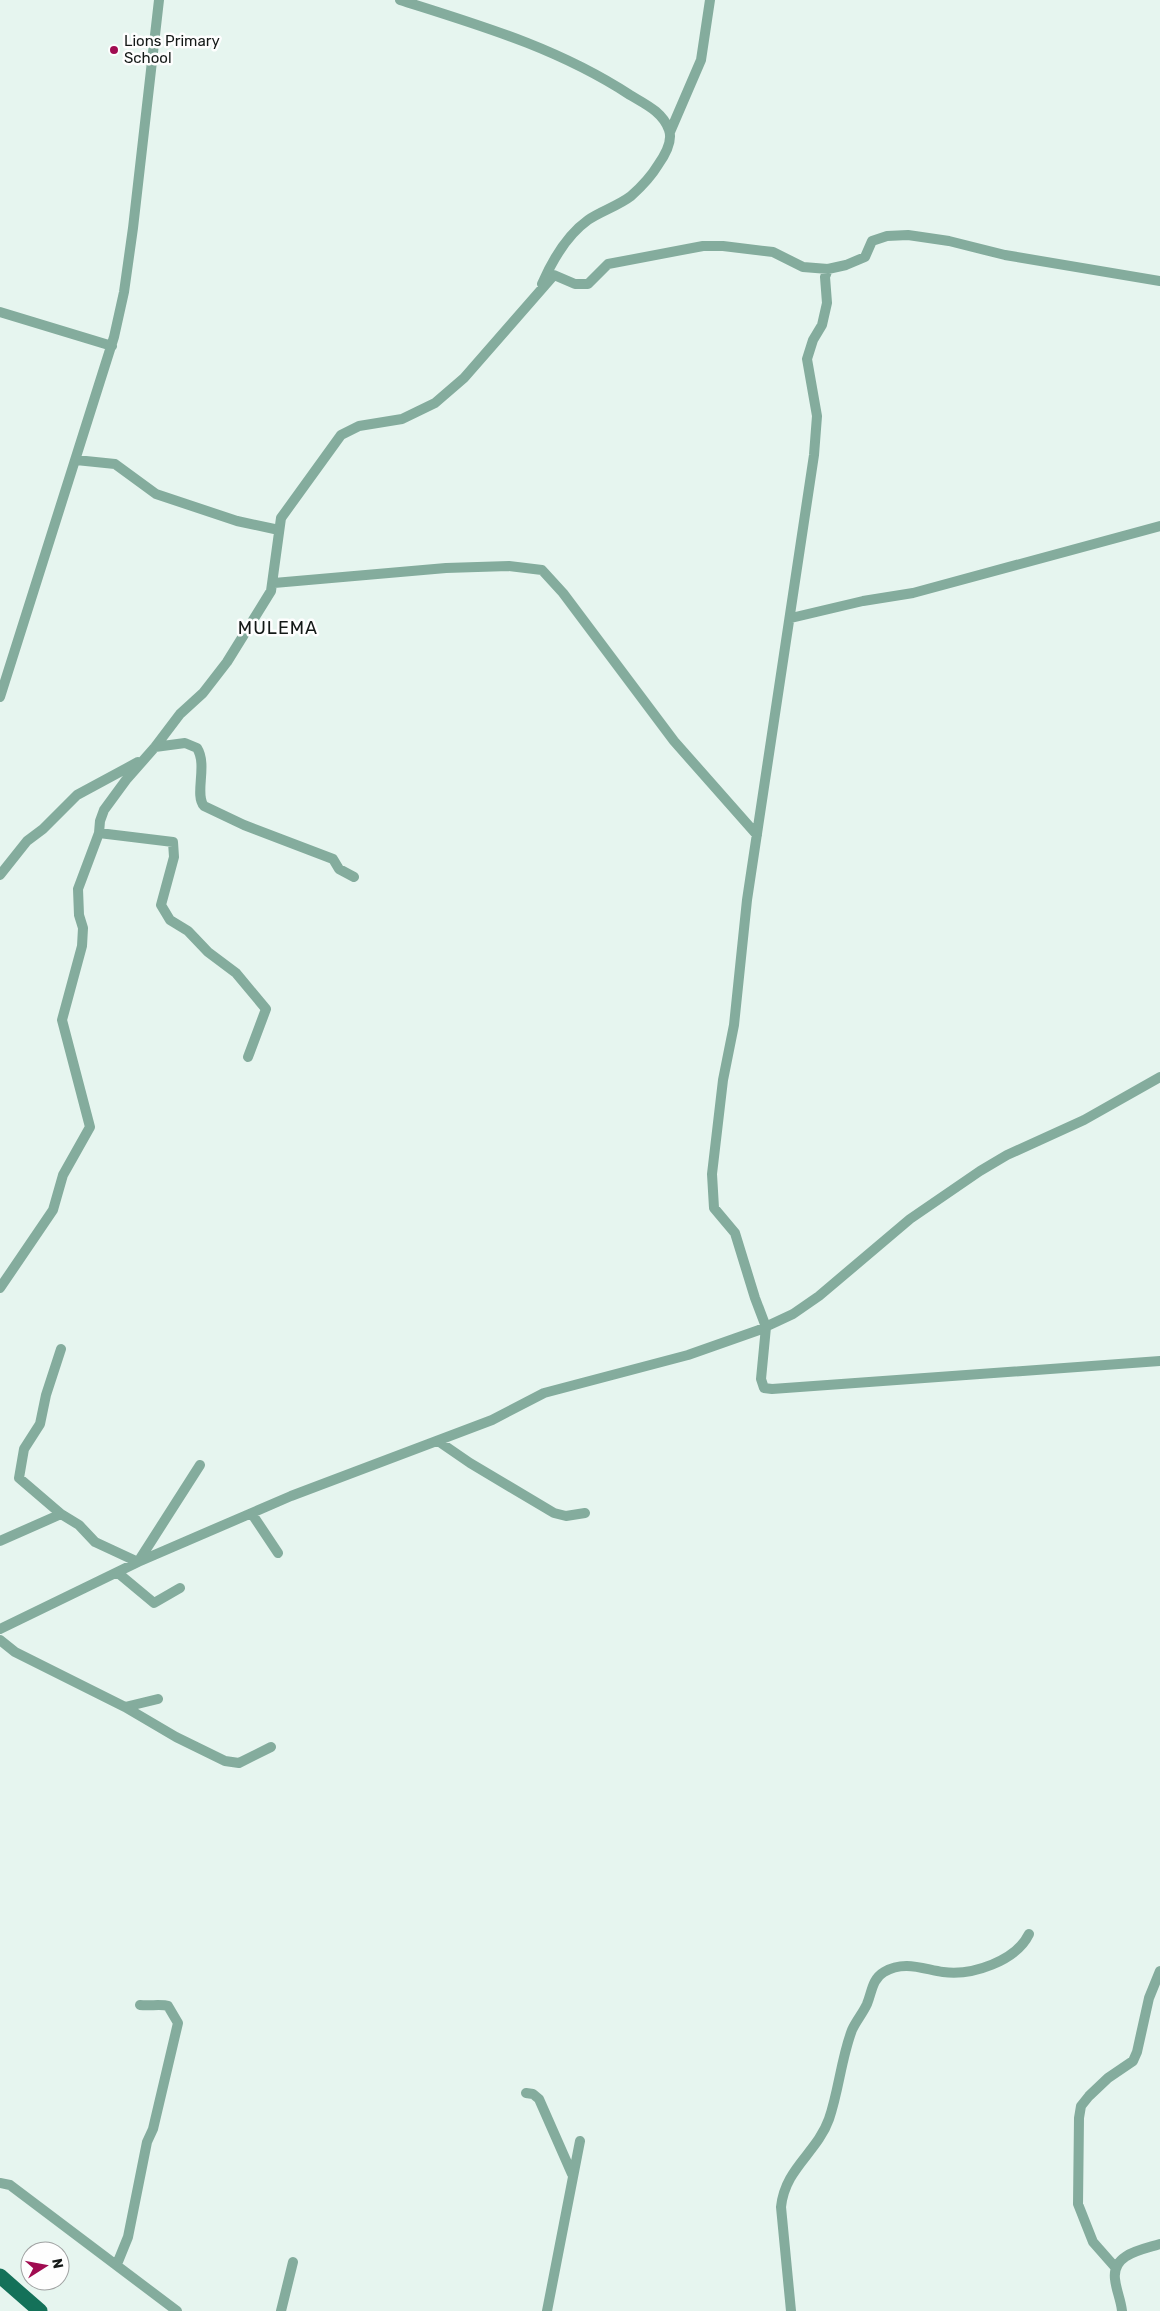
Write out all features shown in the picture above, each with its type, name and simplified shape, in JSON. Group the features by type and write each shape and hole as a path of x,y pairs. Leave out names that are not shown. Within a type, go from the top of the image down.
{"main road":[{"path":"0,2276 40,2311"}],"street":[{"path":"0,697 112,346 124,292 133,228 159,0"},
{"path":"400,0 516,37 597,73 655,111 665,121 670,132"},
{"path":"537,294 548,270 571,236 588,220 630,196 658,166 669,144 670,132 701,60 710,0"},
{"path":"0,1288 53,1210 63,1175 90,1127 62,1020 82,946 84,928 79,914 78,888 99,833 100,821 104,810 180,714 220,673 271,591 274,583 281,518 341,435 359,426 402,419 435,403 464,378 554,275 575,284 588,284 608,264 703,246 723,246 772,252 803,267 828,269 846,265 865,257 872,241 887,236 908,235 948,241 1022,258 1160,282"},
{"path":"828,269 825,277 827,291 822,325 813,340 807,359 817,416 814,454 791,618 747,900 734,1025 723,1080 712,1174 714,1208 735,1233 766,1327 761,1378 764,1388 772,1389 1160,1361"},
{"path":"0,312 112,346"},
{"path":"76,460 115,464 156,494 237,521 260,524 279,530"},
{"path":"791,618 863,601 913,593 1160,526"},
{"path":"274,583 446,568 509,566 542,570 563,593 674,740 757,835"},
{"path":"155,747 185,743 197,748 202,759 201,796 204,806 244,825 333,859 339,869 354,878"},
{"path":"0,875 27,840 43,828 78,795 102,779 145,759"},
{"path":"99,833 173,842 174,857 161,905 170,920 188,931 208,952 236,973 266,1009 248,1057"},
{"path":"0,1629 138,1562 291,1496 492,1420 544,1393 688,1355 766,1327 793,1314 819,1296 910,1219 980,1170 1092,1116 1160,1077"},
{"path":"61,1349 46,1394 40,1424 24,1449 19,1478 61,1514 79,1526 95,1542 138,1562"},
{"path":"438,1440 477,1468 554,1513 566,1516 585,1513"},
{"path":"138,1562 200,1465"},
{"path":"0,1542 61,1514"},
{"path":"252,1514 278,1553"},
{"path":"118,1573 154,1603 180,1588"},
{"path":"0,1640 15,1652 125,1707 176,1737 225,1762 239,1763 271,1747"},
{"path":"125,1707 158,1699"},
{"path":"791,2311 781,2207 782,2195 786,2183 824,2133 852,2029 867,2004 874,1983 882,1973 902,1966 951,1972 984,1967 1016,1951 1024,1944 1029,1934"},
{"path":"1115,2267 1093,2242 1078,2204 1079,2118 1081,2106 1089,2096 1108,2078 1133,2061 1137,2052 1148,1998 1160,1971"},
{"path":"117,2264 128,2237 147,2142 153,2129 178,2023 176,2016 164,2004 154,2007 140,2004"},
{"path":"526,2093 533,2094 540,2099 572,2174"},
{"path":"548,2311 572,2174 580,2141"},
{"path":"0,2183 10,2185 177,2311"},
{"path":"1122,2311 1115,2279 1115,2267 1120,2259 1160,2244"},
{"path":"281,2311 293,2262"}],"place":[{"name":"Lions Primary School","path":"114,50"}],"district":[{"name":"MULEMA","path":"278,628"}]}
